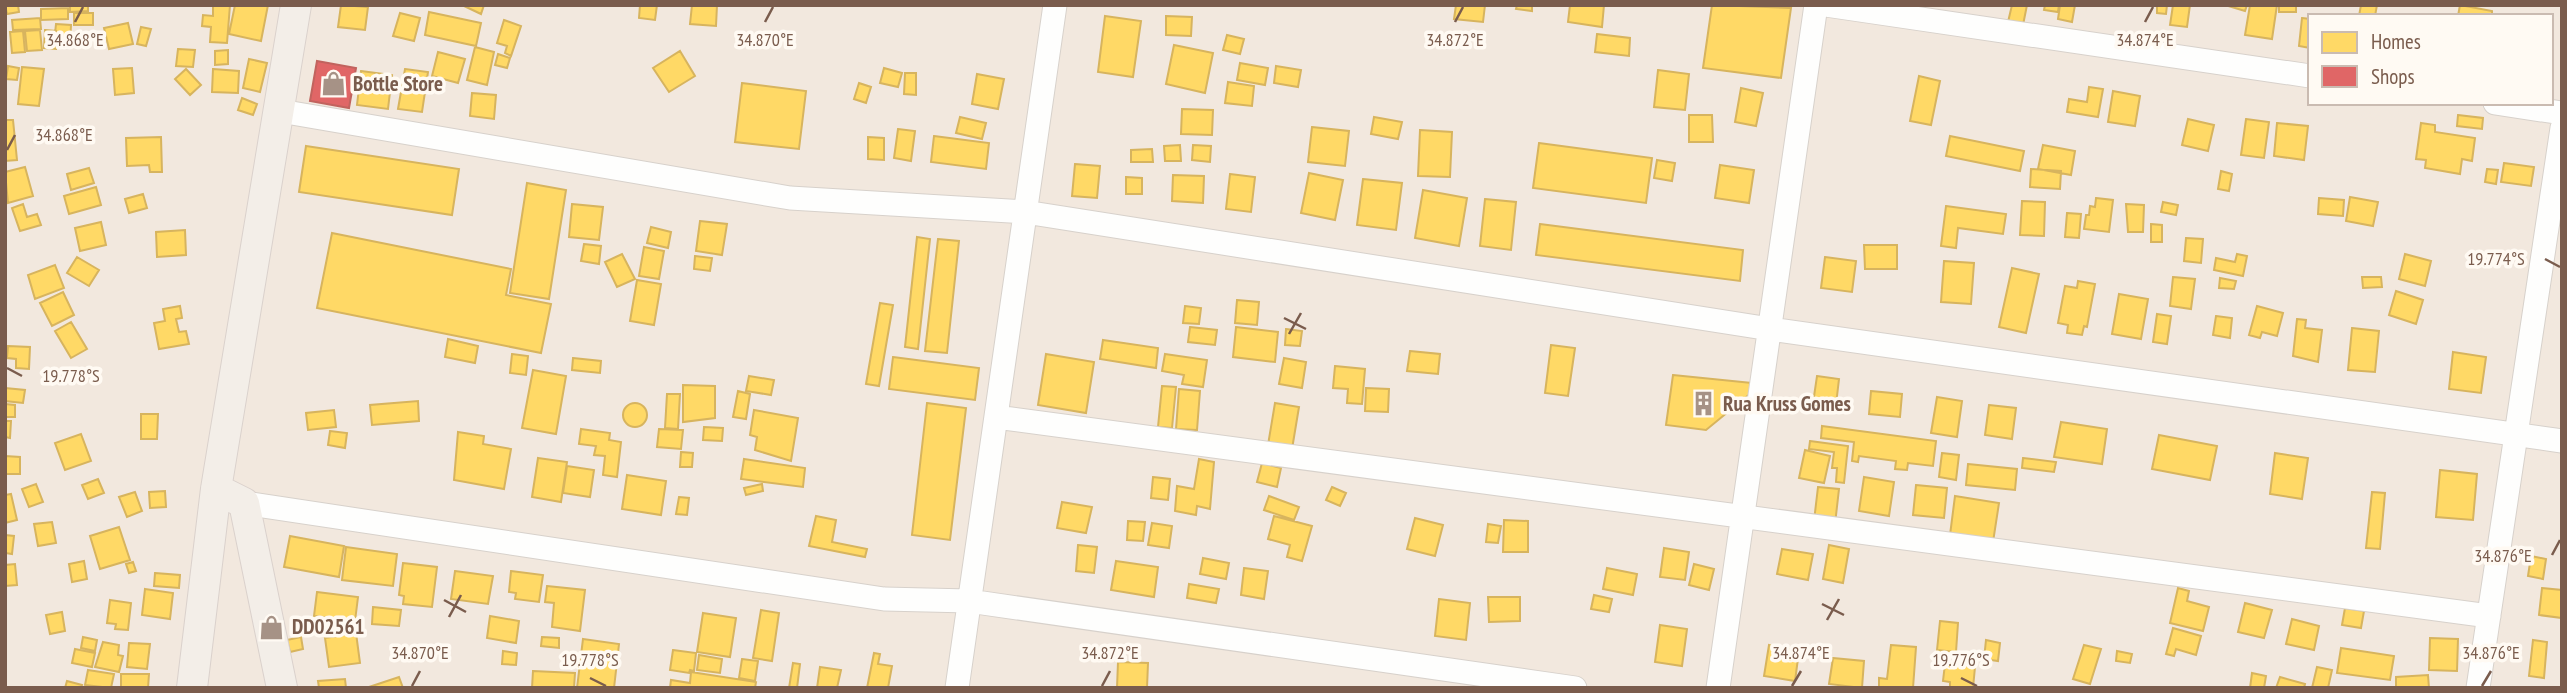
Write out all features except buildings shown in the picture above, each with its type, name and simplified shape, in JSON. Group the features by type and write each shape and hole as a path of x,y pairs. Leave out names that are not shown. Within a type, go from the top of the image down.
{"main road":[{"path":"192,688 216,489 296,5"},
{"path":"216,489 244,503 282,688"}],"street":[{"path":"957,688 1055,5"},
{"path":"1718,688 1816,5"},
{"path":"1826,5 2308,76"},
{"path":"2508,105 2562,113"},
{"path":"280,110 790,198 1025,212 1770,329 2562,441"},
{"path":"2478,688 2562,128"},
{"path":"996,417 2489,616"},
{"path":"244,503 884,599 970,601 1575,688"}],"shaded area":[{"path":"5,5 2562,5 2562,688 5,688"}],"place":[{"name":"Bottle Store","path":"333,84"},
{"name":"Rua Kruss Gomes","path":"1703,404"},
{"name":"DD02561","path":"272,627"}]}
